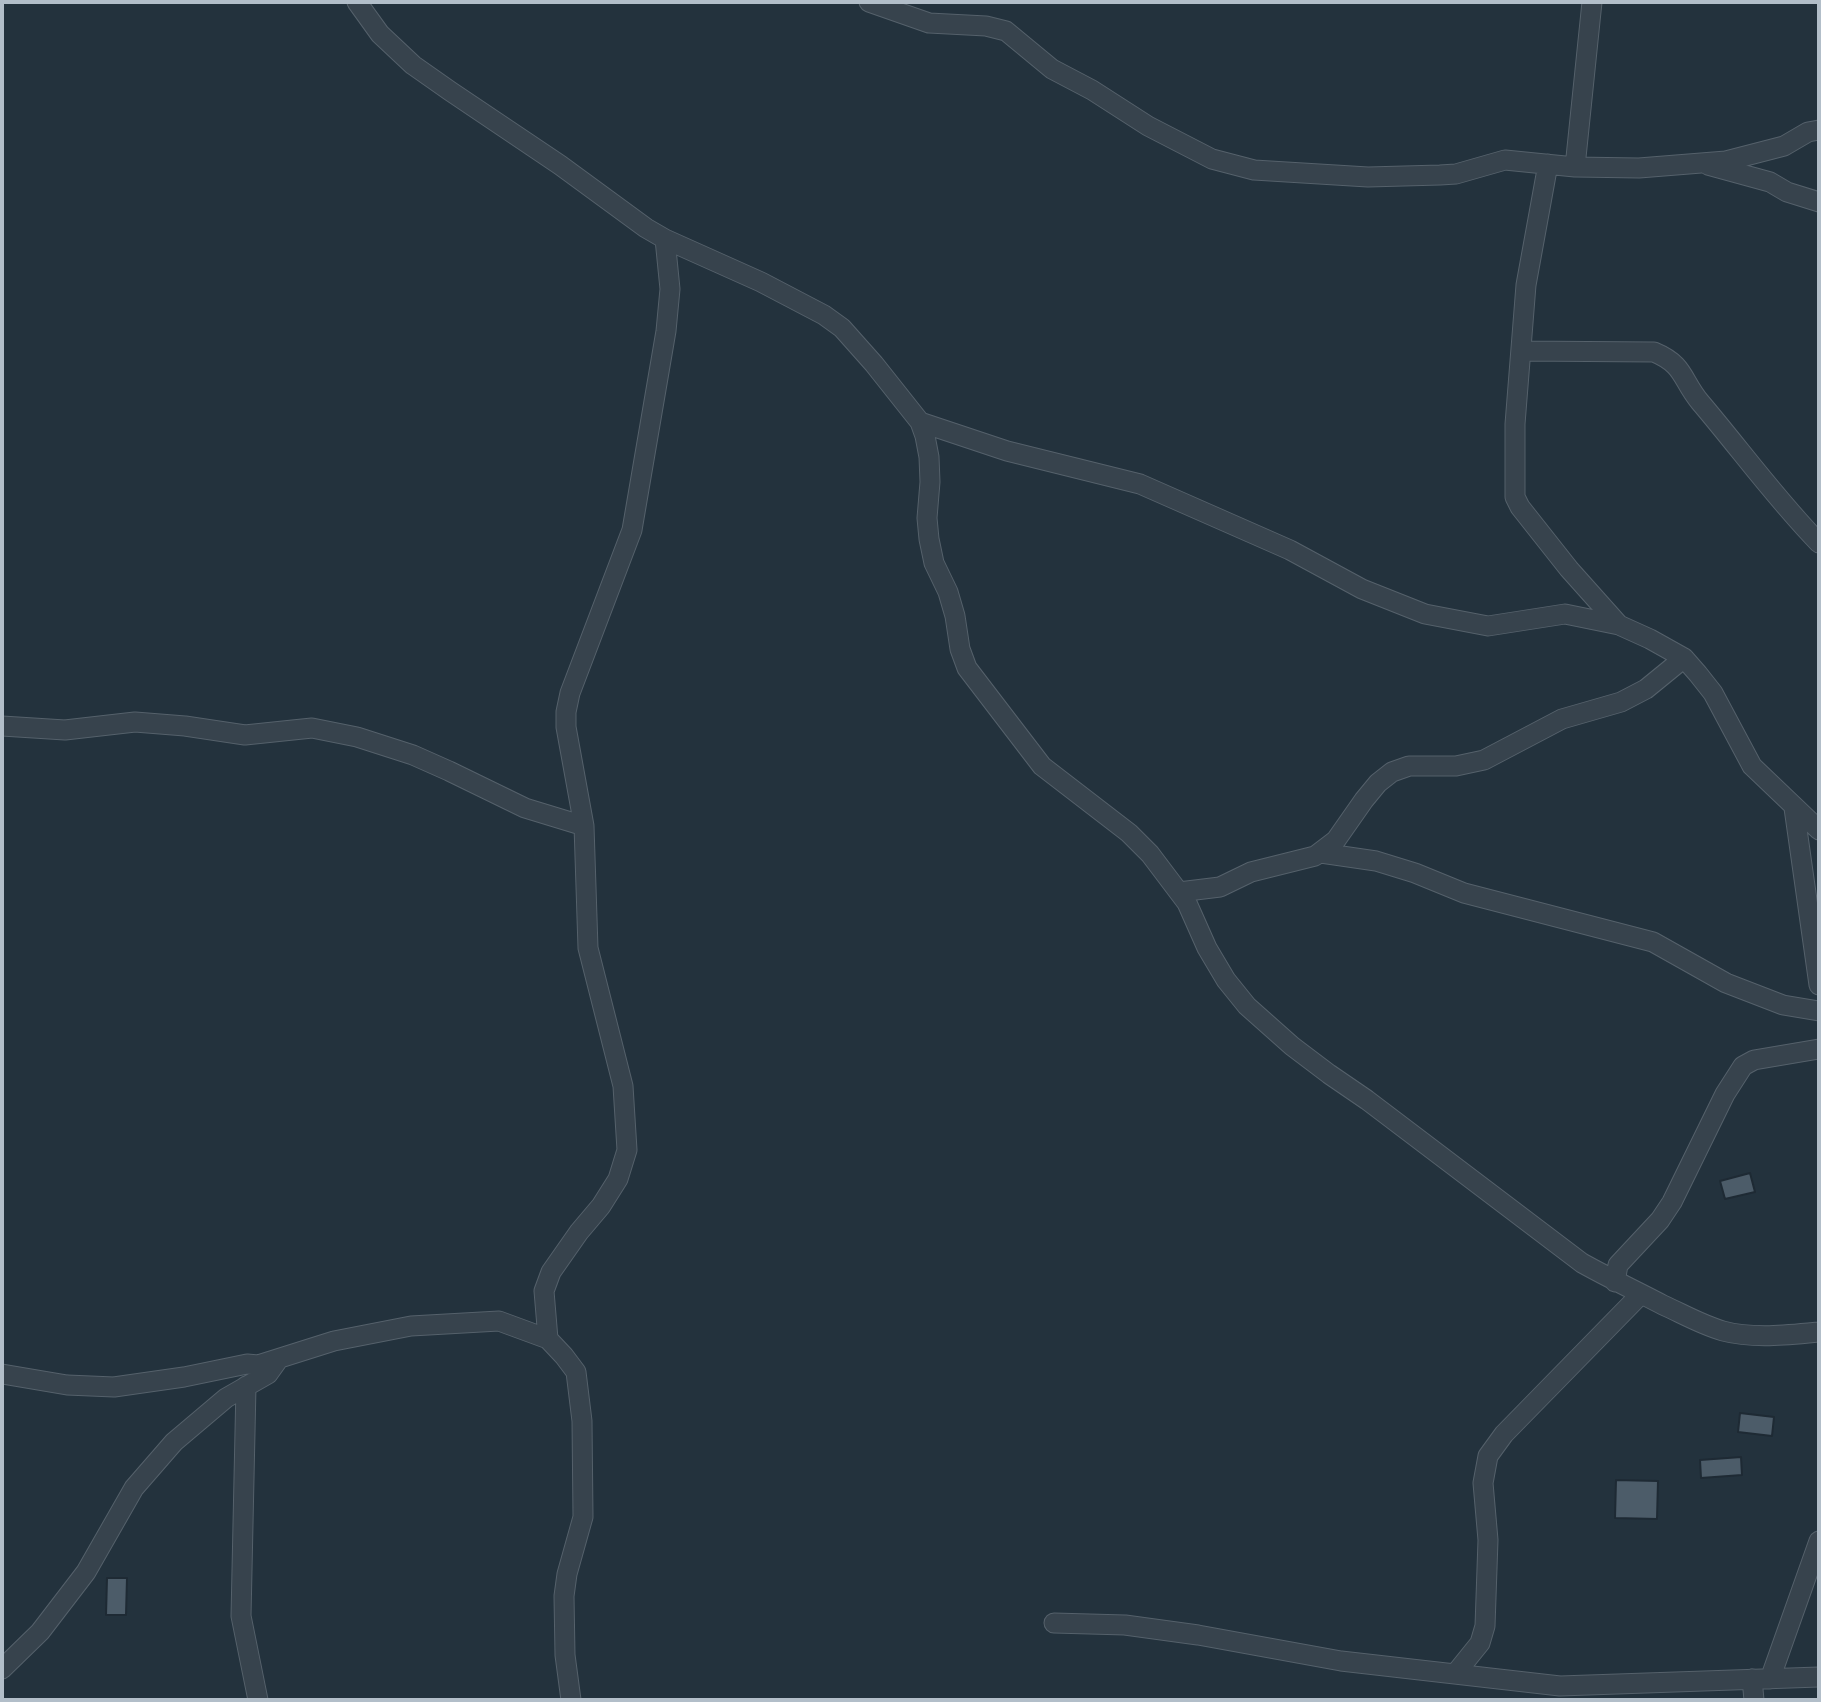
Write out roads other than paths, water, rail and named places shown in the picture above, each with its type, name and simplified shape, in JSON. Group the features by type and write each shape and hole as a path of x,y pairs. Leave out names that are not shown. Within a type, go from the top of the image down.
{"street":[{"path":"357,2 380,34 413,65 560,165 646,228 761,282 824,316 842,328 874,364 920,422 929,457 929,539 934,563 948,592 960,649 967,668 1042,766 1129,833 1150,854 1192,913 1226,980 1256,1014 1292,1046 1481,1188 1582,1263 1615,1282 1723,1331 1757,1334 1819,1332"},
{"path":"1575,167 1592,2"},
{"path":"876,3 929,23 986,26 1006,31 1052,69 1092,90 1154,130 1212,159 1254,170 1368,177 1456,174 1490,162 1505,160 1575,167 1639,168 1726,162 1784,146 1808,132 1819,130"},
{"path":"1703,163 1718,170 1770,182 1787,192 1819,202"},
{"path":"1548,164 1526,285 1515,424 1515,497 1569,569 1619,625"},
{"path":"548,1339 544,1291 551,1272 607,1197 618,1179 627,1150 623,1086 588,948 584,825 566,727 566,712 583,658 632,530 670,289 665,239"},
{"path":"1521,351 1654,352 1668,358 1682,370 1697,398 1776,496 1819,543"},
{"path":"920,422 1007,451 1140,484 1290,550 1362,589 1425,614 1488,626 1565,614 1619,625 1650,639 1684,658 1713,693 1752,766 1819,830"},
{"path":"1179,892 1220,887 1251,873 1295,863 1321,853 1335,840 1371,791 1392,772 1409,766 1456,765 1484,760 1562,719 1620,702 1646,688 1684,658"},
{"path":"2,715 10,727 65,730 135,722 245,735 312,728 338,732 413,755 525,808 584,825"},
{"path":"1794,808 1819,985"},
{"path":"1321,853 1376,861 1464,893 1653,942 1726,984 1783,1005 1819,1011"},
{"path":"1615,1282 1618,1265 1660,1220 1672,1202 1725,1094 1743,1066 1754,1060 1819,1049"},
{"path":"1455,1674 1480,1643 1485,1626 1488,1540 1483,1483 1488,1456 1504,1434 1641,1294"},
{"path":"2,1374 67,1385 114,1387 247,1364 258,1365 334,1341 411,1326 499,1321 548,1339 576,1372 582,1422 583,1517 567,1574 564,1596 565,1655 571,1700"},
{"path":"2,1669 40,1632 86,1572 134,1488 174,1442 226,1398 268,1374 280,1356"},
{"path":"246,1386 241,1616 258,1700"},
{"path":"1754,1700 1819,1541"},
{"path":"1054,1623 1125,1625 1198,1635 1341,1661 1455,1674 1560,1693 1819,1677"}]}
